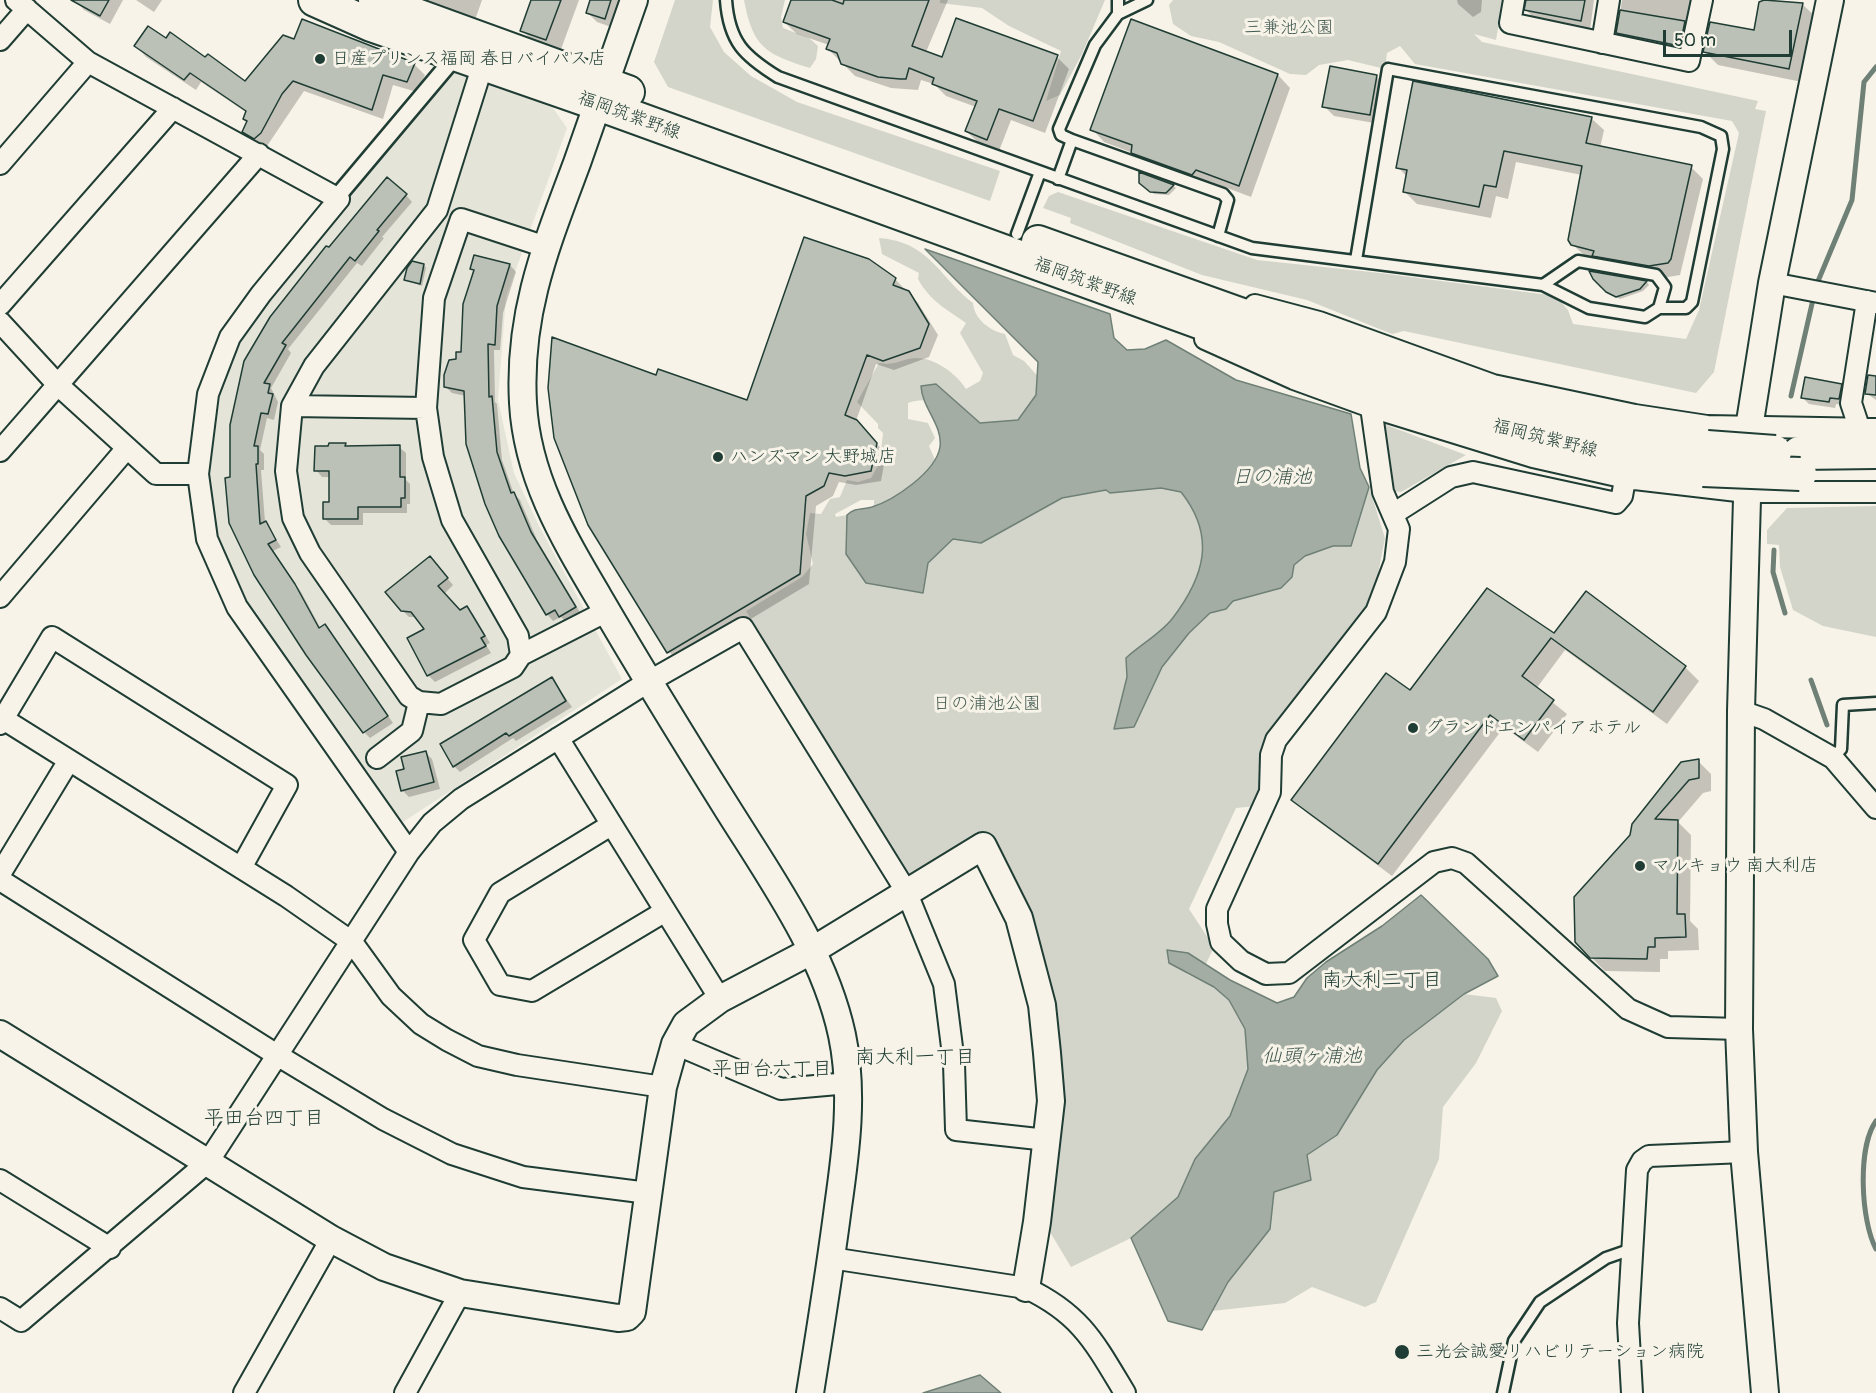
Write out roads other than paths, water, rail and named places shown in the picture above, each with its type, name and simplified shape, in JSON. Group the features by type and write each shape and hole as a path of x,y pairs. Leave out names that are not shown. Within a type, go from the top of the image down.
{"main road":[{"name":"福岡筑紫野線","path":"315,0 371,25 483,64 602,94 1017,234 1483,401 1705,458"},
{"name":"福岡筑紫野線","path":"375,0 602,94 1134,300 1469,420 1541,440 1613,456 1800,463 1876,474"},
{"name":"福岡筑紫野線","path":"1800,463 1871,437"}],"street":[{"path":"634,0 546,247 527,312 522,346 523,405 532,465 554,520 648,682 763,865 813,950 830,990 843,1037 849,1083 846,1150 810,1393"},
{"path":"1514,0 1510,23 1689,61 1702,0"},
{"path":"1602,43 1609,0"},
{"path":"1765,1393 1744,1152 1739,1029 1741,711 1746,492 1749,428 1772,284 1830,0"},
{"path":"0,39 22,5 88,62 339,199 261,294 230,337 208,394 198,474 207,539 237,607 409,852"},
{"path":"0,164 88,62"},
{"path":"483,64 437,210 314,366 292,406 286,471 293,519 310,553 409,696 419,702 441,704 513,667 521,655 607,611"},
{"path":"342,191 448,65"},
{"path":"0,305 173,108"},
{"path":"0,451 259,154"},
{"path":"437,210 546,247"},
{"path":"462,219 434,298 426,408 433,457 452,520 518,636 521,655"},
{"path":"1772,284 1872,302 1851,403 1871,437"},
{"path":"1198,298 1257,306 1319,322 1493,385 1634,420 1871,437"},
{"path":"1134,300 1188,331 1294,379 1371,407 1533,457 1746,492 1876,492"},
{"path":"0,322 58,385 156,474 198,474"},
{"path":"292,406 426,408"},
{"path":"1371,407 1383,492 1399,529 1395,562 1376,612 1276,740 1271,755 1270,792 1217,909 1221,942 1254,970 1279,975 1289,973 1434,862 1452,858 1466,863 1628,1009 1668,1027 1739,1029"},
{"path":"0,597 127,448"},
{"path":"1393,514 1461,474 1473,472 1611,504 1620,500 1627,474"},
{"path":"0,1308 21,1321 110,1248 208,1162 409,852 432,823 462,799 558,738 648,682 743,628 906,891 944,984 954,1063 956,1130 1047,1140"},
{"path":"241,868 287,785 52,637 1,720 241,868 352,942 391,996 421,1024 478,1056 518,1065 663,1087"},
{"path":"376,758 412,731 419,702"},
{"path":"1741,711 1764,719 1833,758 1876,808"},
{"path":"558,738 720,999"},
{"path":"0,874 69,762"},
{"path":"611,825 500,892 474,940 500,985 532,990 664,912"},
{"path":"0,1034 331,1239 384,1267 460,1293 618,1318 627,1317 632,1312 663,1087 675,1044 686,1024 720,999 813,950 983,846 1019,918 1042,1005 1051,1101 1026,1288"},
{"path":"0,880 277,1055 383,1119 452,1154 523,1177 648,1192"},
{"path":"675,1044 781,1089 849,1083"},
{"path":"1632,1393 1628,1323 1637,1170 1642,1161 1649,1156 1744,1152"},
{"path":"0,1180 110,1248"},
{"path":"244,1393 331,1239"},
{"path":"831,1258 1026,1288 1049,1299 1085,1330 1125,1393"},
{"path":"405,1393 460,1293"}],"lane":[{"path":"726,0 727,16 739,47 756,63 778,77 1252,248 1543,285 1589,308 1645,317 1659,308 1686,308 1692,302 1723,149 1721,136 1701,127 1388,69 1356,260"},
{"path":"1118,0 1118,14"},
{"path":"1146,0 1118,14 1089,54 1059,129 1061,135 1072,140 1223,194 1228,200 1228,206 1218,236"},
{"path":"1058,179 1072,140"},
{"path":"1017,234 1040,172"},
{"path":"1543,285 1569,264 1578,261 1598,263 1656,275 1662,279 1665,287 1659,308"},
{"path":"1833,758 1841,749 1843,705 1876,703"},
{"path":"1503,1393 1514,1341 1540,1302 1606,1258 1632,1249"}],"water":[{"name":"日の浦池","path":"925,249 1110,314 1114,338 1127,350 1145,349 1166,340 1236,380 1351,414 1360,468 1369,487 1351,546 1333,546 1305,556 1294,565 1292,577 1281,588 1233,601 1226,609 1210,613 1189,633 1162,667 1134,727 1114,729 1127,677 1126,658 1162,630 1172,619 1199,572 1202,540 1199,524 1181,492 1161,488 1110,493 1106,490 1062,498 981,543 953,539 928,563 923,593 866,583 846,554 847,515 856,510 872,507 902,492 923,475 937,456 940,439 921,386 936,384 980,423 1018,420 1036,395 1038,362"},
{"name":"仙頭ヶ浦池","path":"1421,895 1488,959 1498,976 1464,994 1404,1040 1377,1070 1337,1135 1307,1155 1311,1180 1274,1192 1270,1229 1228,1282 1202,1330 1168,1321 1131,1238 1178,1197 1195,1159 1230,1116 1248,1069 1245,1029 1229,1000 1214,987 1169,963 1167,950 1188,953 1230,980 1277,1003 1294,997 1307,978 1326,962 1382,926"},
{"path":"980,1375 1001,1393 923,1393"}],"waterway":[{"path":"1816,286 1852,200 1864,82 1876,67"},
{"path":"1791,396 1814,295"},
{"path":"1774,550 1773,572 1785,613"},
{"path":"1811,680 1827,725"},
{"path":"1876,1121 1866,1148 1863,1185 1867,1221 1876,1249"}],"place":[{"name":"日産プリンス福岡 春日バイパス店","path":"320,59"},
{"name":"ハンズマン 大野城店","path":"718,457"},
{"name":"グランドエンパイアホテル","path":"1413,728"},
{"name":"マルキョウ 南大利店","path":"1640,866"},
{"name":"三光会誠愛リハビリテーション病院","path":"1402,1352"}],"district":[{"name":"南大利二丁目","path":"1382,981"},
{"name":"南大利一丁目","path":"915,1058"},
{"name":"平田台六丁目","path":"772,1070"},
{"name":"平田台四丁目","path":"264,1119"}],"park label":[{"name":"三兼池公園","path":"1289,28"},
{"name":"日の浦池公園","path":"987,704"}]}
